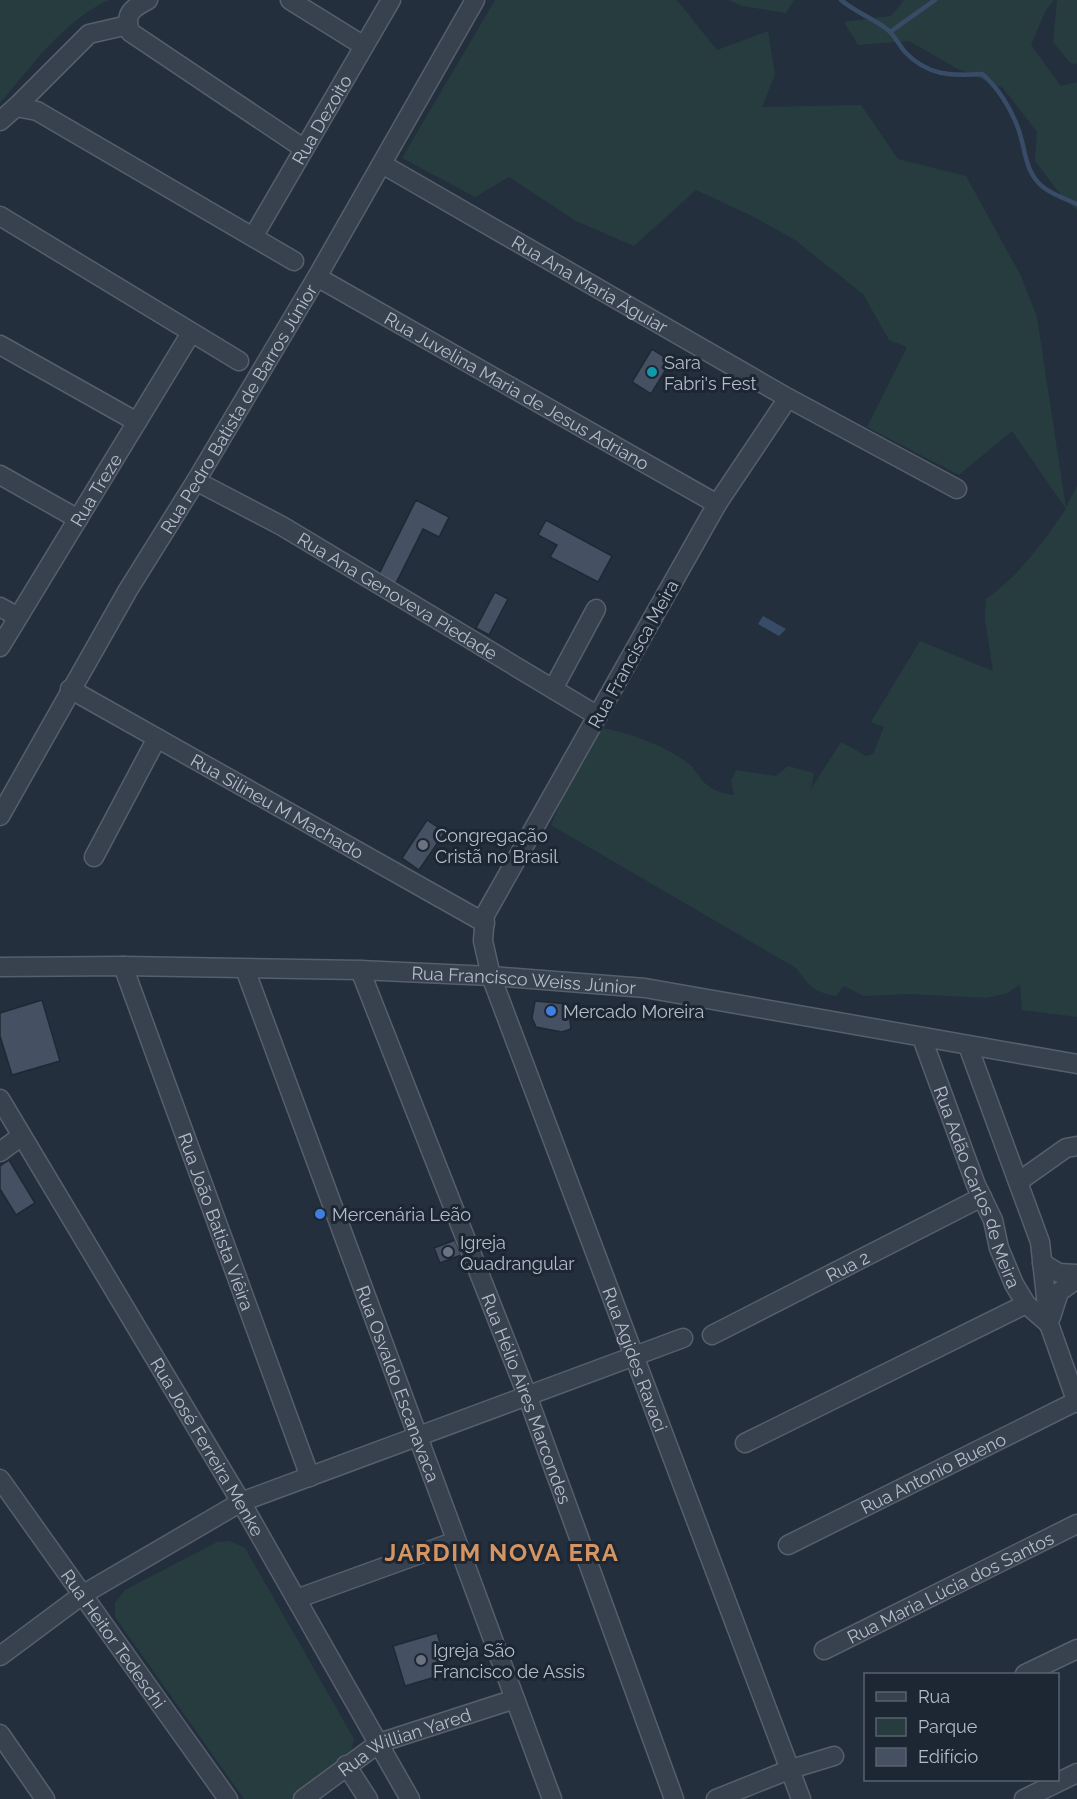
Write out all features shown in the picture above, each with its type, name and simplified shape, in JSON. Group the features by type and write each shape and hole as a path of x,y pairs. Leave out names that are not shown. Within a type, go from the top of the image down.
{"street":[{"path":"148,0 132,7 127,17 130,33 303,148"},
{"path":"290,0 364,46"},
{"name":"Rua Dezoito","path":"253,237 391,0"},
{"name":"Rua Pedro Batista de Barros Júnior","path":"0,816 70,689 317,277 475,0"},
{"path":"0,120 89,34 128,25"},
{"path":"16,107 37,111 294,261"},
{"name":"Rua Ana Maria Águiar","path":"382,164 788,398 957,489"},
{"path":"0,216 239,361"},
{"name":"Rua Juvelina Maria de Jesus Adriano","path":"317,277 717,504"},
{"name":"Rua Treze","path":"0,647 191,333"},
{"path":"0,345 137,423"},
{"name":"Rua Francisca Meira","path":"485,919 717,504 788,398"},
{"path":"0,475 78,519"},
{"name":"Rua Ana Genoveva Piedade","path":"196,481 282,526 598,716"},
{"path":"0,607 18,617"},
{"path":"553,689 596,609"},
{"name":"Rua Silineu M Machado","path":"70,689 485,919"},
{"path":"94,857 157,738"},
{"name":"Rua Agides Ravaci","path":"485,919 483,941 491,976 636,1354 801,1799"},
{"name":"Rua Francisco Weiss Júnior","path":"0,968 123,966 360,970 491,976 645,988 1077,1064"},
{"name":"Rua João Batista Viêira","path":"123,966 310,1476"},
{"name":"Rua Osvaldo Escanavaca","path":"245,969 552,1799"},
{"name":"Rua Hélio Aires Marcondes","path":"360,970 528,1395 674,1799"},
{"name":"Rua Adão Carlos de Meira","path":"922,1038 982,1197 993,1220 999,1248 1014,1284 1026,1304 1049,1324"},
{"name":"Rua Adão Carlos de Meira","path":"968,1046 1040,1242 1049,1324 1077,1402"},
{"name":"Rua José Ferreira Menke","path":"0,1099 20,1137 241,1502 410,1799"},
{"path":"0,1152 20,1137"},
{"path":"1018,1182 1066,1148 1077,1146"},
{"name":"Rua 2","path":"712,1335 982,1197"},
{"path":"1042,1263 1059,1273 1077,1274"},
{"path":"1049,1324 1059,1292 1077,1279"},
{"path":"745,1443 1026,1304"},
{"path":"0,1656 82,1595 241,1502 683,1338"},
{"name":"Rua Antonio Bueno","path":"788,1545 1077,1402"},
{"name":"Rua Heitor Tedeschi","path":"2,1484 228,1799"},
{"name":"Rua Maria Lúcia dos Santos","path":"824,1650 1077,1524"},
{"path":"296,1599 456,1541"},
{"path":"1027,1673 1077,1649"},
{"name":"Rua Willian Yared","path":"303,1799 346,1765 379,1743 515,1699"},
{"path":"0,1734 45,1799"},
{"path":"716,1799 790,1769 834,1756"},
{"path":"346,1765 368,1799"},
{"path":"1024,1799 1077,1773"}],"green space":[{"path":"0,0 109,0 77,19 63,32 0,103"},
{"path":"495,0 677,0 717,50 768,31 775,75 762,107 861,105 898,159 966,176 1021,276 1037,317 1066,508 1077,485 1077,1017 1022,1010 1020,984 1008,993 987,998 910,994 864,996 844,986 836,996 821,992 809,984 796,968 551,825 573,774 602,728 625,733 659,746 689,764 708,786 734,795 731,781 736,770 776,776 788,766 814,773 811,789 841,742 866,756 873,754 884,727 871,722 920,641 993,671 985,619 986,599 1020,569 1066,509 1012,431 959,475 867,427 907,347 889,340 863,294 795,240 754,217 696,190 634,246 576,221 509,177 475,197 402,158"},
{"path":"728,0 794,0 786,13 742,6"},
{"path":"904,0 1054,0 1046,10 1031,45 1061,86 1077,82 1077,210 1064,199 1035,161 1037,132 1003,88 956,68 909,41 858,45 844,22 891,16"},
{"path":"1057,0 1077,0 1077,64 1070,63 1053,42"},
{"path":"229,1541 245,1548 354,1739 350,1756 294,1799 244,1799 115,1617 115,1603 125,1590 217,1542"}],"water":[{"path":"763,616 786,629 779,636 758,624"}],"building":[{"name":"Sara Fabri's Fest","path":"652,349 671,361 651,394 632,382"},
{"path":"416,500 449,517 439,537 423,529 395,585 378,576"},
{"path":"546,520 612,556 598,582 550,557 557,545 538,535"},
{"path":"495,592 508,599 489,635 476,628"},
{"name":"Congregação Cristã no Brasil","path":"427,820 445,832 419,870 402,858"},
{"path":"42,1000 60,1061 12,1075 0,1036 0,1013"},
{"name":"Mercado Moreira","path":"535,1001 568,1004 571,1029 562,1032 536,1027 532,1018"},
{"path":"9,1160 35,1203 16,1215 0,1189 0,1166"},
{"name":"Igreja Quadrangular","path":"455,1240 461,1255 440,1263 434,1248"},
{"name":"Igreja São Francisco de Assis","path":"437,1633 449,1673 405,1686 393,1646"}],"waterway":[{"path":"841,0 888,30 905,52 922,66 941,73 982,74 988,79 1012,113 1032,174 1043,187 1077,204"},
{"path":"890,32 935,0"}],"place":[{"name":"Sara Fabri's Fest","path":"652,372"},
{"name":"Congregação Cristã no Brasil","path":"423,845"},
{"name":"Mercado Moreira","path":"551,1011"},
{"name":"Mercenária Leão","path":"320,1214"},
{"name":"Igreja Quadrangular","path":"448,1252"},
{"name":"Igreja São Francisco de Assis","path":"421,1660"}],"district":[{"name":"JARDIM NOVA ERA","path":"502,1552"}]}
